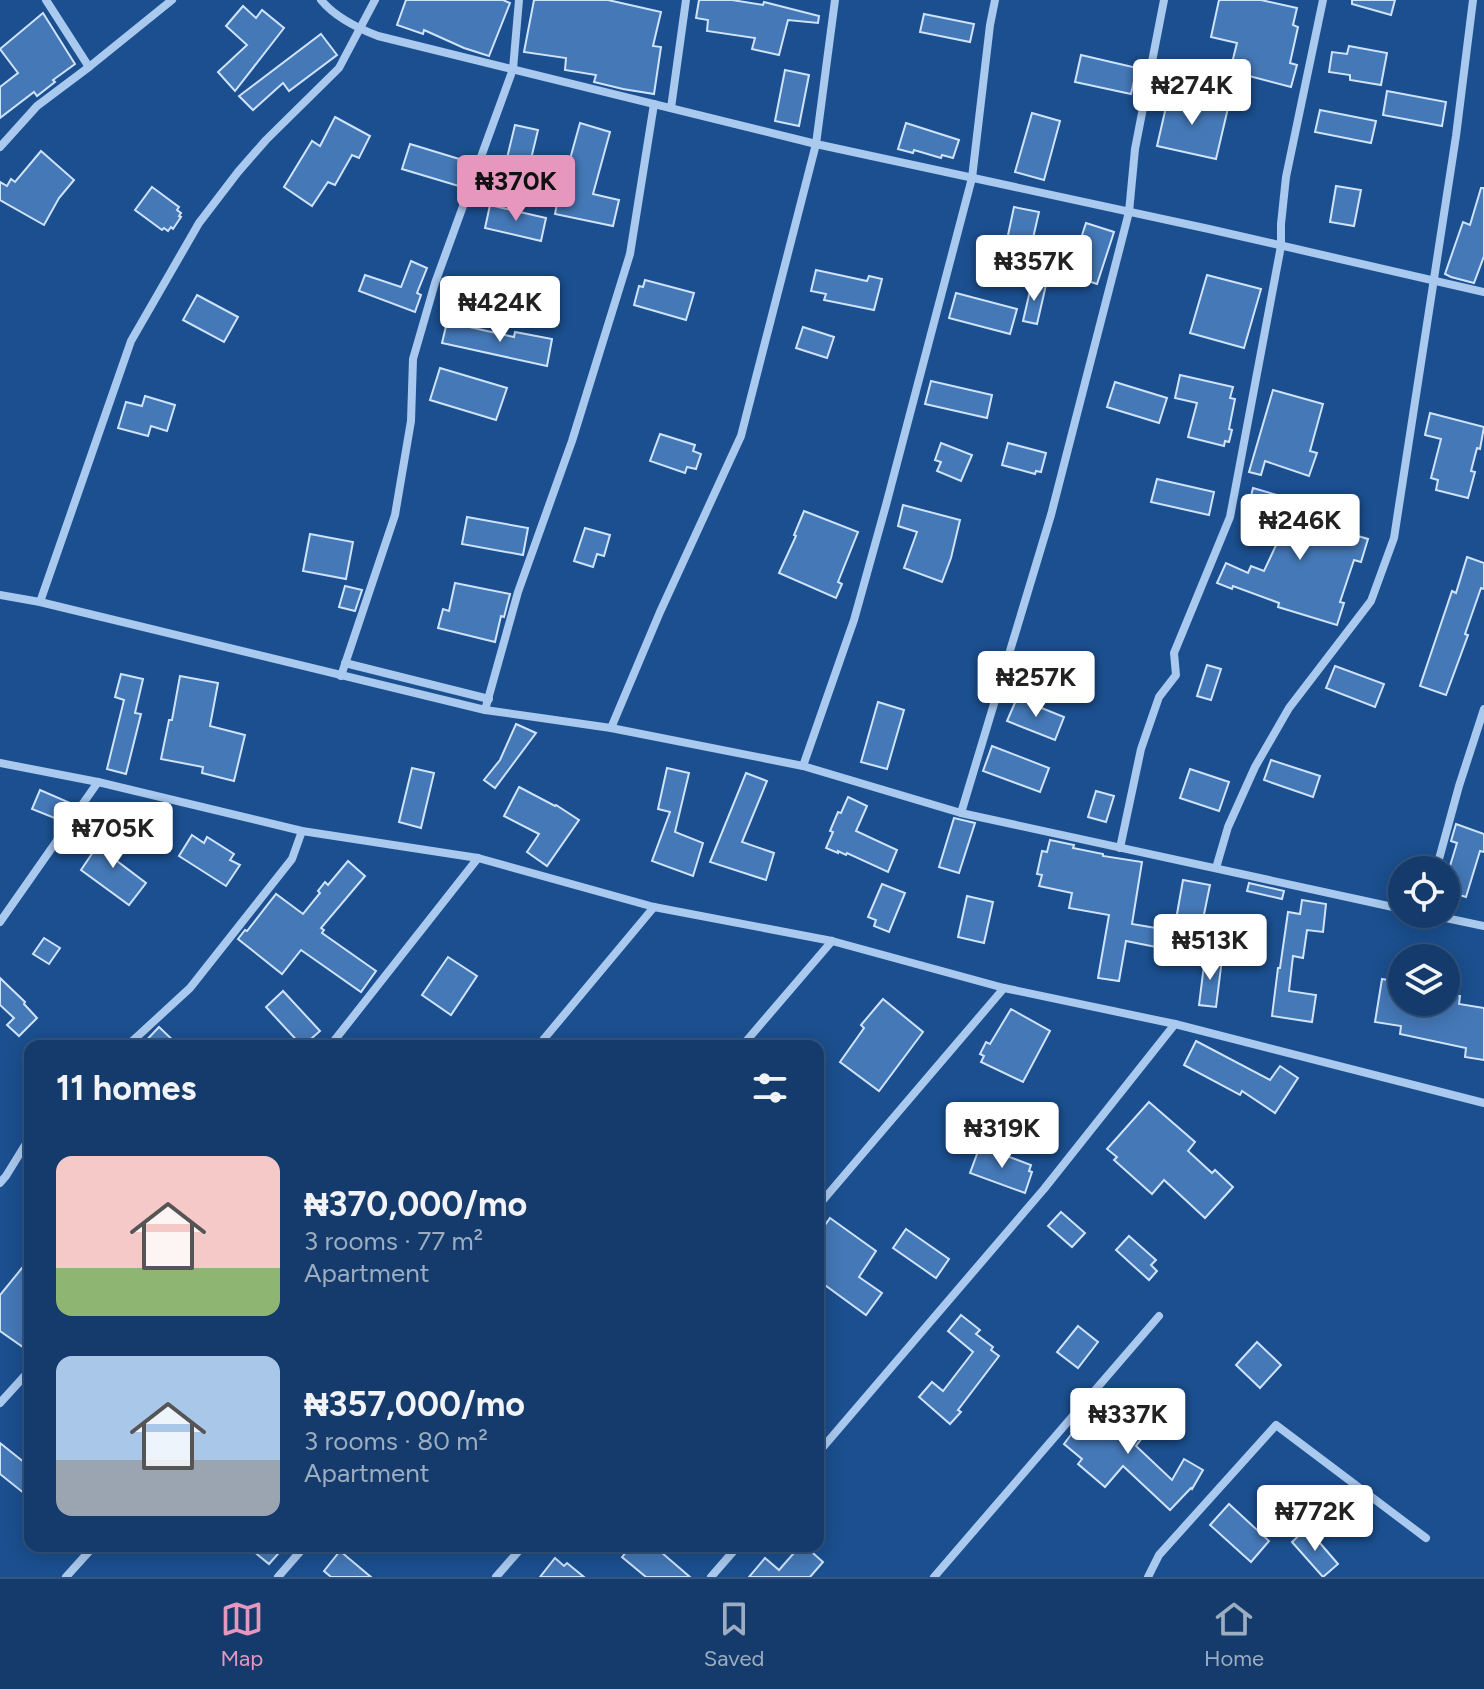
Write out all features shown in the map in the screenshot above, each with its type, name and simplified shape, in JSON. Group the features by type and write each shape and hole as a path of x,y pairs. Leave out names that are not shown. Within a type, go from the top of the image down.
{"street":[{"path":"46,0 89,67"},
{"path":"0,147 37,106 172,0"},
{"path":"321,0 360,29 378,36 816,144 1484,292"},
{"path":"40,602 131,341 199,223 266,140 339,68 375,0"},
{"path":"341,676 395,515 411,421 413,359 435,283 513,69 519,0"},
{"path":"671,108 686,0"},
{"path":"611,728 660,612 741,436 816,144 835,0"},
{"path":"803,766 854,620 972,178 995,0"},
{"path":"961,813 1051,515 1129,212 1135,149 1164,0"},
{"path":"1120,848 1141,749 1159,697 1176,675 1174,653 1230,517 1281,246 1286,177 1323,0"},
{"path":"1216,868 1228,827 1255,767 1289,708 1371,601 1394,538 1456,136 1473,0"},
{"path":"485,710 518,592 572,441 630,254 654,104"},
{"path":"0,595 40,602 485,710 611,728 803,766 961,813 1388,906"},
{"path":"345,663 489,699"},
{"path":"1440,856 1484,709"},
{"path":"0,763 98,782 302,831 478,858 654,907 832,941 1004,988 1175,1024 1484,1103"},
{"path":"0,922 98,782"},
{"path":"134,1040 190,988 292,859 302,831"},
{"path":"335,1040 478,858"},
{"path":"543,1040 654,907"},
{"path":"1460,921 1484,926"},
{"path":"747,1040 832,941"},
{"path":"824,1199 1004,988"},
{"path":"824,1446 1044,1189 1175,1024"},
{"path":"0,1183 24,1146"},
{"path":"934,1577 1159,1316"},
{"path":"0,1403 24,1377"},
{"path":"1148,1577 1159,1555 1276,1425 1426,1538"},
{"path":"66,1577 89,1552"},
{"path":"278,1577 300,1552"},
{"path":"496,1577 518,1552"},
{"path":"711,1577 733,1552"}],"building":[{"path":"406,0 503,0 510,3 489,56 424,30 423,34 397,25"},
{"path":"534,0 608,0 661,12 653,46 661,47 654,94 594,82 596,75 565,70 566,58 524,52"},
{"path":"699,0 732,0 763,5 764,2 819,16 818,23 788,20 779,55 752,49 755,38 707,31 708,20 696,18"},
{"path":"1219,0 1261,0 1297,8 1293,25 1298,27 1290,63 1297,65 1291,87 1230,71 1237,43 1211,37"},
{"path":"1352,0 1395,0 1391,15 1352,4"},
{"path":"243,6 256,18 262,10 284,28 235,91 218,72 247,45 226,26"},
{"path":"43,13 75,64 37,96 34,92 0,118 0,87 18,73 0,49"},
{"path":"924,14 974,24 970,42 920,32"},
{"path":"321,34 337,55 289,91 283,83 253,110 239,96"},
{"path":"1349,46 1387,53 1381,85 1350,80 1350,75 1329,72 1332,52 1347,54"},
{"path":"1081,55 1137,68 1131,94 1075,82"},
{"path":"785,70 809,75 799,126 775,121"},
{"path":"1387,91 1446,102 1442,126 1383,115"},
{"path":"1169,94 1228,108 1216,159 1157,146"},
{"path":"1320,110 1376,121 1371,143 1315,132"},
{"path":"1032,113 1060,121 1044,180 1015,172"},
{"path":"335,117 370,136 359,158 352,155 335,185 328,182 312,206 284,187 312,141 320,146"},
{"path":"580,123 610,132 593,194 619,200 613,226 555,214"},
{"path":"906,123 959,140 953,158 898,149"},
{"path":"515,125 538,130 530,163 507,158"},
{"path":"410,144 469,162 462,187 402,169"},
{"path":"41,151 74,180 59,198 44,225 0,200 0,182 7,186 11,179 15,182"},
{"path":"1336,186 1361,190 1354,226 1330,222"},
{"path":"152,187 179,207 177,210 181,217 173,229 162,230 135,210"},
{"path":"1481,188 1484,188 1484,256 1474,283 1445,274 1463,222 1470,225"},
{"path":"490,205 546,218 541,241 485,228"},
{"path":"1014,207 1039,212 1025,273 1001,268"},
{"path":"1086,223 1114,232 1097,284 1069,275"},
{"path":"411,261 427,268 417,293 421,295 415,312 359,291 365,275 401,287"},
{"path":"816,270 867,281 869,276 882,279 874,310 824,300 826,294 811,291"},
{"path":"1207,275 1261,289 1244,348 1190,333"},
{"path":"645,280 694,293 686,320 634,305 639,286 643,287"},
{"path":"1032,282 1046,285 1037,324 1023,321"},
{"path":"956,293 1017,309 1010,334 949,318"},
{"path":"197,295 238,317 224,342 183,320"},
{"path":"447,322 514,337 515,332 552,339 547,366 442,343"},
{"path":"803,327 834,337 827,358 796,348"},
{"path":"440,368 507,388 496,420 430,400"},
{"path":"1180,375 1233,387 1230,398 1235,399 1229,429 1232,430 1229,442 1225,441 1224,446 1188,437 1197,403 1175,398"},
{"path":"931,381 992,395 987,418 925,404"},
{"path":"1115,382 1167,398 1159,423 1107,407"},
{"path":"1273,390 1323,404 1310,451 1317,453 1309,476 1265,461 1261,475 1249,472"},
{"path":"145,396 175,405 167,431 151,426 148,436 118,428 126,402 142,406"},
{"path":"1430,413 1484,427 1471,471 1475,472 1468,498 1436,490 1438,480 1431,478 1441,439 1425,435"},
{"path":"660,434 695,445 693,451 701,454 696,469 687,467 685,473 650,461"},
{"path":"941,443 972,455 961,481 937,471 941,462 935,460"},
{"path":"1008,443 1046,453 1041,472 1036,471 1035,474 1002,465"},
{"path":"1157,479 1214,492 1209,515 1151,502"},
{"path":"1253,488 1301,502 1297,518 1368,539 1361,562 1354,560 1340,602 1344,603 1337,625 1278,607 1279,603 1217,583 1226,563 1248,573 1251,566 1264,571 1285,526 1246,515"},
{"path":"903,505 960,520 942,582 904,568 917,532 898,526"},
{"path":"804,511 858,532 838,582 842,584 836,598 779,573"},
{"path":"467,517 528,528 523,555 462,544"},
{"path":"585,528 610,535 604,556 597,554 593,567 574,561"},
{"path":"310,534 353,542 346,579 303,571"},
{"path":"1467,557 1484,563 1484,589 1481,588 1446,695 1420,686 1452,591 1456,593"},
{"path":"455,583 510,594 495,642 438,628 443,609 449,611"},
{"path":"345,586 362,590 355,611 339,607"},
{"path":"1032,656 1083,678 1076,695 1025,674"},
{"path":"1207,665 1221,669 1211,700 1197,696"},
{"path":"1335,666 1384,684 1375,707 1326,688"},
{"path":"121,674 143,679 135,713 141,714 126,774 107,769 124,700 115,697"},
{"path":"180,676 218,683 210,726 245,735 234,781 202,773 203,767 161,759"},
{"path":"1017,698 1064,717 1055,740 1007,721"},
{"path":"878,702 904,710 887,769 861,762"},
{"path":"516,724 536,733 495,788 484,780 500,760"},
{"path":"992,746 1049,768 1040,792 983,771"},
{"path":"1271,760 1320,776 1313,797 1264,780"},
{"path":"412,768 434,773 421,828 399,822"},
{"path":"667,768 689,773 675,832 703,843 693,876 652,861 670,812 658,809"},
{"path":"1190,769 1229,782 1219,811 1180,798"},
{"path":"746,773 767,781 742,842 774,853 766,880 710,862"},
{"path":"519,787 579,820 547,866 527,852 539,834 504,816"},
{"path":"40,790 70,803 62,821 32,809"},
{"path":"1096,791 1114,796 1106,822 1088,817"},
{"path":"848,797 867,806 856,831 897,850 888,872 847,853 826,848 838,812 841,813"},
{"path":"954,818 975,823 959,873 939,867"},
{"path":"1456,824 1484,834 1484,852 1480,851 1466,897 1460,895 1460,856 1453,856 1457,843 1451,841"},
{"path":"106,833 127,847 117,861 146,883 129,905 81,870"},
{"path":"192,835 204,843 207,837 234,854 230,860 240,865 226,886 179,856"},
{"path":"1050,840 1103,856 1142,862 1132,924 1174,931 1183,880 1210,885 1201,929 1196,928 1193,956 1171,954 1171,950 1126,941 1119,981 1098,978 1109,915 1069,908 1072,893 1039,886 1042,875 1037,874 1042,851 1047,852"},
{"path":"348,861 365,876 321,928 324,930 322,933 376,971 361,992 301,950 282,974 238,939 276,894 303,914 325,882 328,885"},
{"path":"1249,883 1284,891 1282,899 1247,891"},
{"path":"882,884 905,893 889,932 874,926 876,920 868,917"},
{"path":"967,896 993,902 984,943 958,937"},
{"path":"1302,900 1326,904 1323,932 1307,930 1303,958 1293,956 1289,991 1316,995 1312,1022 1272,1016 1288,912 1300,914"},
{"path":"44,938 60,948 49,964 33,954"},
{"path":"448,957 477,976 451,1015 422,995"},
{"path":"1205,957 1222,959 1216,1007 1199,1005"},
{"path":"0,978 37,1018 19,1036 7,1025 14,1018 0,1005"},
{"path":"1382,979 1388,980 1388,1016 1460,1016 1460,1004 1484,1008 1484,1060 1465,1057 1466,1048 1400,1034 1401,1026 1375,1022"},
{"path":"283,991 320,1031 312,1038 314,1040 296,1040 266,1007"},
{"path":"883,999 923,1032 879,1091 840,1062 864,1028 861,1025"},
{"path":"1011,1009 1050,1031 1023,1082 981,1062 984,1056 980,1054 986,1042 990,1044"},
{"path":"159,1027 173,1040 147,1040"},
{"path":"1196,1041 1270,1080 1280,1066 1298,1078 1275,1113 1242,1091 1240,1095 1184,1065"},
{"path":"1149,1102 1195,1142 1188,1151 1233,1187 1205,1218 1164,1180 1152,1194 1114,1160 1117,1157 1107,1149"},
{"path":"980,1146 1031,1165 1029,1171 1032,1172 1025,1193 970,1173"},
{"path":"1061,1212 1085,1233 1072,1247 1048,1226"},
{"path":"830,1218 876,1251 859,1277 882,1293 866,1315 824,1284 824,1226"},
{"path":"906,1229 949,1259 936,1278 893,1248"},
{"path":"1129,1236 1156,1260 1151,1265 1157,1271 1149,1280 1116,1250"},
{"path":"22,1268 24,1270 24,1348 0,1331 0,1295"},
{"path":"961,1315 980,1330 976,1334 999,1356 950,1424 919,1397 932,1382 943,1391 973,1352 948,1331"},
{"path":"1078,1326 1098,1342 1078,1368 1057,1352"},
{"path":"1257,1342 1281,1365 1260,1388 1236,1365"},
{"path":"1116,1403 1149,1429 1136,1446 1172,1480 1184,1459 1203,1470 1192,1489 1170,1510 1123,1466 1105,1487 1078,1464 1082,1459 1064,1444 1073,1432 1077,1436 1087,1424 1090,1427 1106,1405 1112,1409"},
{"path":"0,1443 24,1462 24,1493 0,1474"},
{"path":"1229,1504 1269,1541 1251,1562 1210,1525"},
{"path":"1307,1528 1338,1564 1323,1577 1292,1542"},
{"path":"254,1552 280,1552 269,1564"},
{"path":"341,1552 371,1577 331,1577 324,1571"},
{"path":"626,1552 661,1552 690,1577 646,1577 622,1557"},
{"path":"795,1552 812,1552 823,1562 810,1577 749,1577 765,1558 779,1570"},
{"path":"555,1558 564,1566 567,1563 584,1577 540,1577"}]}
